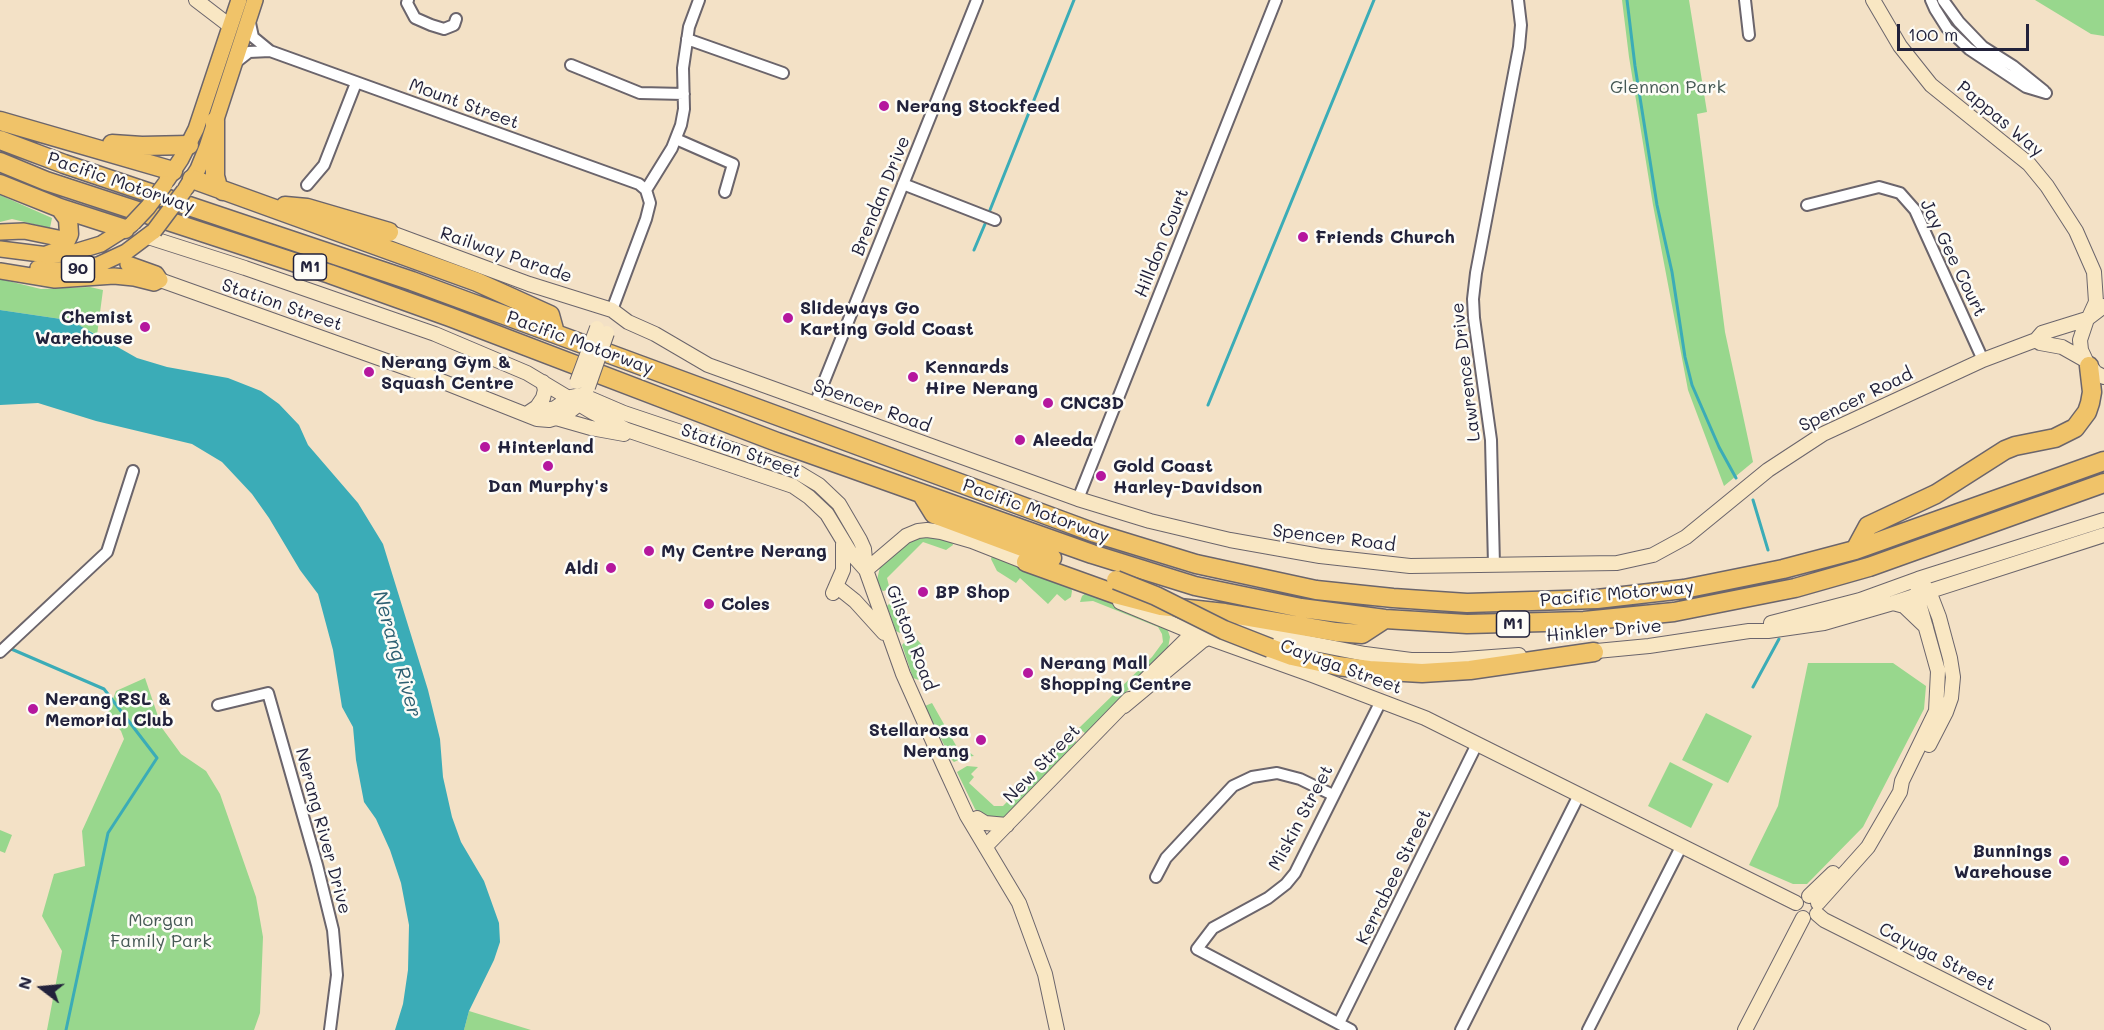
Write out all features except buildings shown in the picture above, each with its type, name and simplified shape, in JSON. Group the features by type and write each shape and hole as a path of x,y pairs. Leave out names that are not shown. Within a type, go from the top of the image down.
{"highway":[{"path":"0,121 45,133 169,178"},
{"path":"215,121 215,176 218,187 223,191"},
{"path":"45,133 121,145 179,146 189,144"},
{"name":"Pacific Motorway","path":"0,140 64,164 412,281 1095,533 1196,564 1316,590 1467,603 1597,599 1694,587 1783,569 1855,550 2104,461"},
{"name":"Pacific Motorway","path":"0,162 46,181 330,274 450,317 739,428 1092,554 1162,577 1267,602 1385,619 1467,624 1584,621 1674,612 1795,588 1869,567 2104,483"},
{"path":"0,184 60,208 129,226"},
{"path":"188,185 223,191 403,254 505,294 550,315 555,333"},
{"path":"268,208 290,205 308,208 389,232"},
{"path":"48,255 63,246 69,234 68,219 60,208"},
{"path":"1855,550 1868,526 1936,494 2005,450 2055,438 2075,428 2087,412 2090,403 2092,368"},
{"path":"921,493 934,514 1116,580 1156,596 1224,630 1292,656 1338,666 1422,673 1478,669 1594,652"},
{"path":"1026,562 1115,594 1161,606 1225,613 1336,632 1362,634 1385,619"}],"main road":[{"name":"90","path":"0,261 55,270 81,268 115,258 151,234 188,185 205,154 234,64 242,24 239,0"},
{"name":"90","path":"0,249 48,255 68,254 101,244 129,226 148,207 189,144 242,24 255,0"},
{"path":"169,178 188,185"},
{"path":"129,226 151,234"},
{"path":"0,232 24,231 58,238"},
{"path":"0,271 55,280 114,276 153,283 160,280 156,274 128,264"}],"street":[{"path":"196,0 242,24"},
{"path":"408,0 407,3 414,18 431,25 444,29 454,25 456,19"},
{"path":"556,418 565,415 578,395 602,331 601,320 612,310 646,219 650,203 645,190 676,139 684,109 683,68 687,39 699,0"},
{"name":"Brendan Drive","path":"815,404 977,0"},
{"name":"Hilldon Court","path":"1078,499 1276,0"},
{"name":"Lawrence Drive","path":"1494,565 1492,451 1473,299 1519,47 1521,25 1518,0"},
{"path":"1745,0 1749,35"},
{"name":"Pappas Way","path":"1873,0 1900,46 1931,85 2029,164 2047,186 2076,231 2094,272 2104,284"},
{"path":"1931,0 1947,28 1969,49 2025,87 2046,93 2037,84 1983,47 1959,22 1943,0"},
{"name":"Mount Street","path":"242,24 270,51 639,184 645,190"},
{"path":"687,39 783,73"},
{"path":"234,64 249,52 270,51"},
{"path":"571,65 640,93 684,94"},
{"path":"307,185 324,165 356,83"},
{"path":"676,139 733,164 725,192"},
{"path":"903,184 995,220"},
{"name":"Jay Gee Court","path":"1808,205 1879,187 1900,194 1915,210 1983,360"},
{"name":"Railway Parade","path":"389,232 529,285 612,310"},
{"path":"151,234 435,334 578,395"},
{"name":"Pappas Way","path":"2092,368 2080,350 2079,339 2096,302 2094,272"},
{"name":"Station Street","path":"160,280 426,375 511,410 542,420 556,418 591,428 651,439"},
{"name":"Spencer Road","path":"612,310 628,322 655,334 708,365 1078,499 1187,531 1274,549 1410,566 1617,563 1653,555 1686,537 1768,470 1804,444 1983,360 2036,340 2037,336 2052,329 2088,317 2104,306"},
{"path":"2036,340 2040,343 2062,347 2092,368"},
{"path":"526,414 537,407 543,399 545,390 543,382"},
{"path":"526,414 555,408 578,395"},
{"name":"Station Street","path":"578,395 616,425 651,439 778,480 798,489 827,514 850,552 866,570"},
{"name":"Station Street","path":"578,395 624,413 781,465 811,479 834,498 848,516 864,549 866,570"},
{"path":"0,652 108,552 133,471"},
{"name":"Hinkler Drive","path":"1749,631 1767,624 1860,600 1918,579 2104,520"},
{"name":"Cayuga Street","path":"866,570 908,535 927,530 941,532 972,541 1026,562 1192,632 1415,714 1796,903 1797,913 1812,908 1824,920 2043,1030"},
{"name":"Hinkler Drive","path":"1192,632 1215,624 1365,654 1411,660 1594,652 1824,622 1893,603 2104,535"},
{"path":"2048,537 2069,546"},
{"path":"843,539 844,567 836,591 871,617 891,642"},
{"name":"Gilston Road","path":"866,570 903,674 964,809 1019,903 1045,974 1057,1030"},
{"path":"1900,792 1902,781 1936,711 1938,670 1923,593 1918,579"},
{"path":"1939,616 1946,593 1958,582"},
{"path":"1745,1030 1812,908 1855,864 1868,847 1900,792 1908,783 1947,712 1952,698 1953,672 1939,616 1923,593"},
{"path":"1893,603 1904,606 1928,628"},
{"path":"1167,621 1173,630 1174,649"},
{"name":"Hinkler Drive","path":"1208,638 1229,631 1249,631"},
{"name":"New Street","path":"986,846 1124,706 1148,677 1192,632"},
{"name":"New Street","path":"1124,706 1208,638"},
{"name":"Nerang River Drive","path":"219,705 268,693 333,930 337,975 330,1030"},
{"name":"Miskin Street","path":"1340,1023 1197,949 1213,928 1268,898 1286,884 1302,859 1381,701"},
{"name":"Gilston Road","path":"922,717 977,818 986,846"},
{"name":"Kerrabee Street","path":"1340,1023 1477,744"},
{"path":"1156,877 1166,858 1233,786 1252,777 1277,773 1300,779 1333,795"},
{"path":"1461,1030 1579,795"},
{"path":"977,818 985,823 1007,825"},
{"path":"1588,1030 1681,847"},
{"path":"1340,1023 1351,1030"}],"green space":[{"name":"Glennon Park","path":"1622,0 1689,0 1707,112 1697,114 1725,332 1753,462 1724,486 1688,390 1653,205"},
{"path":"2035,0 2104,0 2104,36 2091,34"},
{"path":"0,195 52,218 50,228 12,219 0,222"},
{"path":"0,279 41,289 90,287 103,290 97,335 77,324 61,319 0,310"},
{"path":"933,535 952,541 953,545 946,550 923,542 887,578 889,586 887,590 880,589 877,580 880,567 904,544 918,537"},
{"path":"993,553 1070,585 1071,597 1065,601 1057,594 1048,604 1020,578 1016,583 997,571 991,559"},
{"path":"1087,592 1161,623 1167,628 1170,637 1168,648 1086,734 1079,728 1152,657 1163,642 1158,627 1093,601 1080,602 1082,596"},
{"path":"891,602 897,604 904,625 904,631 900,633 896,631 887,606"},
{"path":"912,634 923,646 914,661 926,673 922,681 913,678 902,645"},
{"path":"1808,663 1893,663 1926,686 1924,709 1863,827 1807,884 1793,884 1749,865 1778,806"},
{"name":"Morgan Family Park","path":"145,678 162,728 181,754 206,771 220,794 256,897 263,937 260,1013 254,1030 47,1030 62,951 42,916 54,874 85,866 82,831 124,739 121,731 107,715 116,691"},
{"path":"932,703 958,749 968,751 974,756 954,762 951,759 925,706"},
{"path":"1706,713 1752,736 1728,783 1682,760"},
{"path":"1071,736 1077,743 1007,815 1001,819 983,818 975,809 957,772 967,766 978,767 971,774 974,777 969,783 994,806 1003,806"},
{"path":"1670,762 1713,784 1691,828 1648,806"},
{"path":"0,830 12,835 5,853 0,851"},
{"path":"469,1011 531,1030 464,1030"}],"water":[{"name":"Nerang River","path":"0,310 61,319 77,324 137,358 167,367 228,378 261,391 279,404 299,425 308,445 358,503 383,544 428,690 440,739 443,777 452,817 461,842 484,881 499,923 500,942 494,960 469,1011 464,1030 395,1030 403,1004 408,970 409,925 401,883 390,850 376,819 364,802 356,760 353,727 342,707 333,650 318,594 300,570 252,494 222,462 192,444 96,421 38,403 0,405"}],"waterway":[{"path":"990,210 1074,0"},
{"path":"1208,405 1374,0"},
{"path":"1627,0 1657,205 1672,272 1685,357 1692,385 1719,447 1736,478"},
{"path":"974,250 985,224"},
{"path":"1753,500 1768,550"},
{"path":"1753,687 1779,639"},
{"path":"9,648 104,689 157,758 108,833 66,1030"}],"place":[{"name":"Nerang Stockfeed","path":"884,106"},
{"name":"Friends Church","path":"1303,237"},
{"name":"Slideways Go Karting Gold Coast","path":"788,318"},
{"name":"Chemist Warehouse","path":"145,327"},
{"name":"Nerang Gym & Squash Centre","path":"369,372"},
{"name":"Kennards Hire Nerang","path":"913,377"},
{"name":"CNC3D","path":"1048,403"},
{"name":"Aleeda","path":"1020,440"},
{"name":"Hinterland","path":"485,447"},
{"name":"Dan Murphy's","path":"548,466"},
{"name":"Gold Coast Harley-Davidson","path":"1101,476"},
{"name":"My Centre Nerang","path":"649,551"},
{"name":"Aldi","path":"611,568"},
{"name":"BP Shop","path":"923,592"},
{"name":"Coles","path":"709,604"},
{"name":"Nerang Mall Shopping Centre","path":"1028,673"},
{"name":"Nerang RSL & Memorial Club","path":"33,709"},
{"name":"Stellarossa Nerang","path":"981,740"},
{"name":"Bunnings Warehouse","path":"2064,861"}]}
